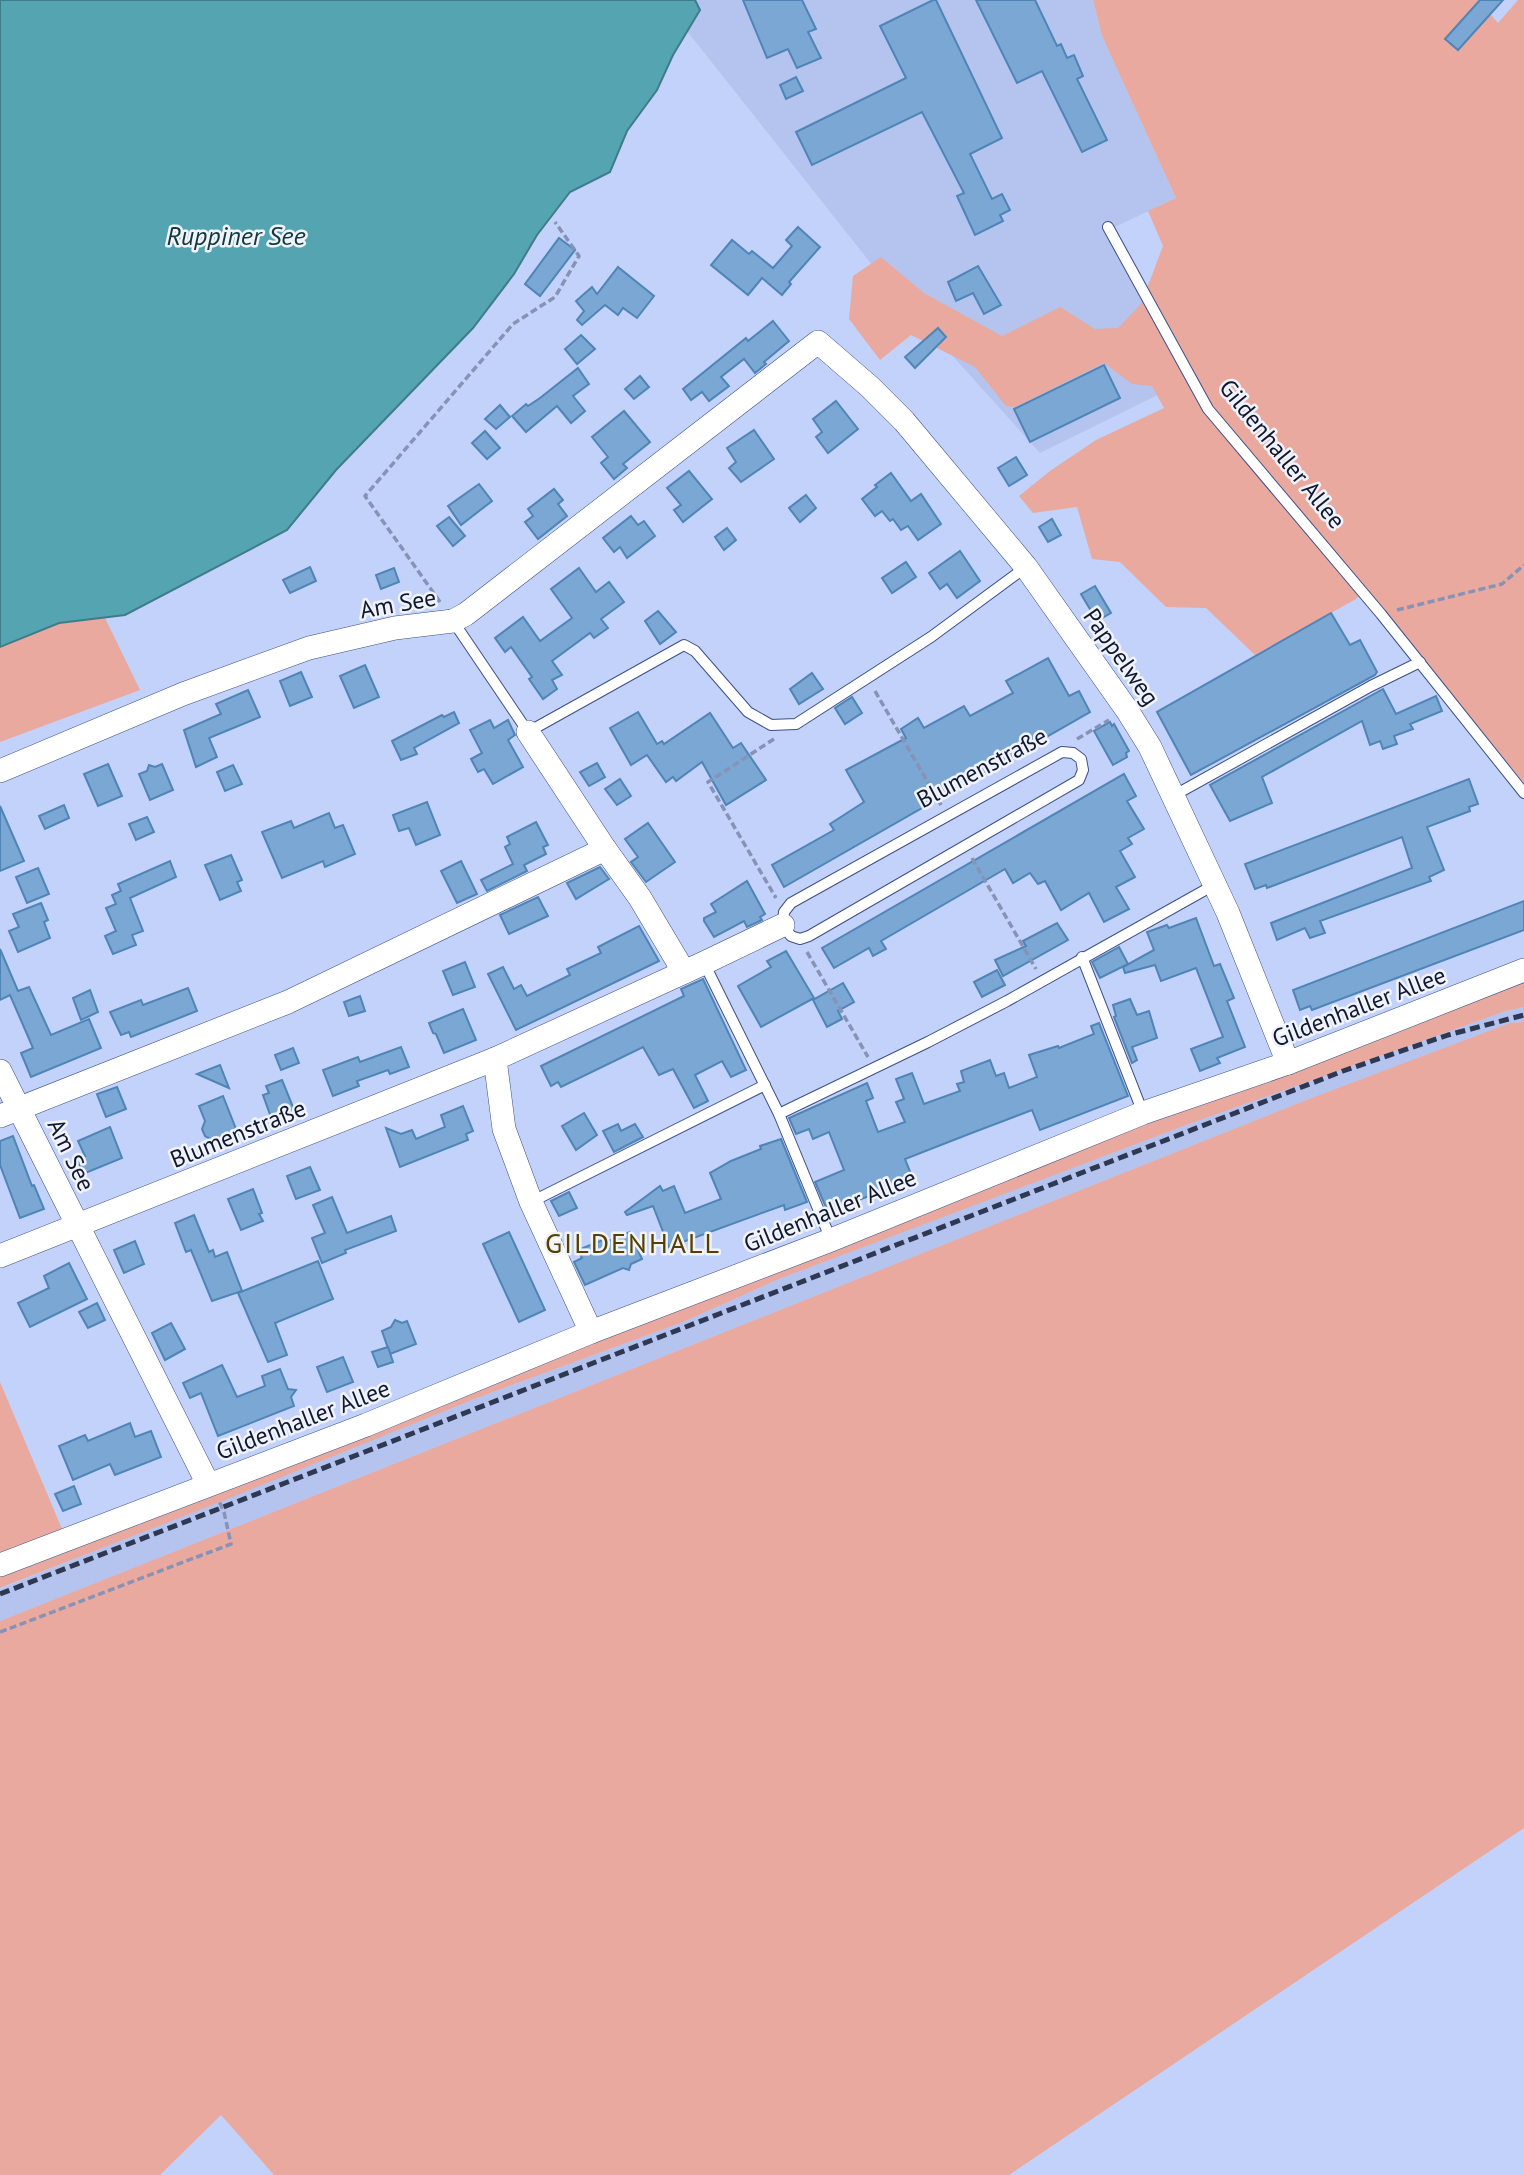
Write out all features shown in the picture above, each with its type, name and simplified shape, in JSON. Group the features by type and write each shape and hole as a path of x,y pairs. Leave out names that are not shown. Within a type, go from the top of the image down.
{"street":[{"name":"Am See","path":"0,771 183,694 309,648 395,628 453,621 818,341"},
{"name":"Pappelweg","path":"818,341 904,421 1026,567 1126,710 1150,747 1233,924 1288,1063"},
{"path":"528,732 639,898 694,968"},
{"name":"Am See","path":"9,1112 288,1002 605,849"},
{"name":"Blumenstraße","path":"0,1256 495,1059 789,925"},
{"name":"Gildenhaller Allee","path":"0,1565 366,1425 591,1332 831,1240 1143,1113 1288,1063 1524,970"},
{"path":"495,1059 505,1129 531,1202 591,1332"},
{"name":"Am See","path":"0,1070 9,1112 76,1226 208,1484"}],"lane":[{"name":"Gildenhaller Allee","path":"1108,227 1208,410 1381,614 1524,793"},
{"path":"453,621 528,732 684,645 695,651 748,712 771,724 796,724 931,637 1026,567"},
{"path":"1173,796 1419,662"},
{"name":"Blumenstraße","path":"1062,752 1073,753 1081,758 1083,770 1079,780 808,936 789,925 790,903 1062,752"},
{"path":"779,1114 950,1030 1214,884"},
{"path":"1082,957 1143,1113"},
{"path":"694,968 765,1085 831,1240"},
{"path":"531,1202 765,1085"}],"path":[{"path":"453,621 365,496 513,324 555,297 579,256 555,222"},
{"path":"1381,614 1502,584 1524,565"},
{"path":"867,678 947,816"},
{"path":"1062,752 1072,742 1126,710"},
{"path":"796,724 708,782 874,1068"},
{"path":"965,846 1042,980"},
{"path":"0,1632 231,1544 222,1507 208,1484"}],"shaded area":[{"path":"695,0 1093,0 1102,36 1176,198 1115,227 1196,373 1180,384 1040,453 884,280 687,31 700,10"},
{"path":"1093,0 1478,0 1498,23 1518,0 1524,0 1524,783 1366,589 1356,599 1255,655 1206,608 1166,607 1120,562 1092,559 1077,507 1033,513 1019,496 1050,471 1096,440 1164,408 1152,386 1132,384 1104,363 1015,407 1006,406 975,367 911,335 880,360 849,319 853,276 881,257 924,293 1002,336 1060,307 1095,329 1118,328 1141,304 1163,246 1148,211 1176,198 1102,36"},
{"path":"105,618 140,690 0,742 0,647 59,623"},
{"path":"1524,974 1524,1007 1506,1011 1189,1124 779,1279 683,1322 477,1398 0,1588 0,1382 65,1536"},
{"path":"1524,1007 1524,1022 1510,1023 1314,1097 0,1621 0,1589 477,1398 683,1322 779,1279 1189,1124 1506,1011"},
{"path":"1524,1022 1524,1828 1009,2175 274,2175 221,2115 160,2175 0,2175 0,1621 1314,1097 1510,1023"}],"water":[{"name":"Ruppiner See","path":"0,0 695,0 700,10 673,55 657,90 627,131 610,172 570,192 473,328 336,470 287,530 125,615 59,623 0,647"}],"building":[{"path":"743,0 802,0 816,29 808,32 821,58 797,68 788,49 767,58"},
{"path":"936,0 1002,138 970,154 992,199 1002,194 1010,210 1000,215 1003,221 975,235 957,196 964,193 922,112 812,165 796,132 906,78 880,26"},
{"path":"976,0 1035,0 1057,46 1061,44 1067,58 1074,55 1083,76 1077,79 1107,140 1082,152 1042,71 1017,83"},
{"path":"1480,0 1503,0 1458,50 1445,39"},
{"path":"796,77 803,91 786,99 780,85"},
{"path":"798,227 820,247 789,282 791,284 782,295 762,278 748,295 711,265 732,240 749,254 752,251 773,268 792,246 786,240"},
{"path":"559,238 575,250 540,296 525,284"},
{"path":"978,266 1001,305 984,314 973,293 956,301 948,282"},
{"path":"618,267 654,296 637,318 623,308 618,315 605,305 582,325 577,320 584,311 576,301 592,287 597,294"},
{"path":"773,321 789,341 764,362 766,364 755,373 744,359 721,377 729,386 709,401 702,392 691,400 683,389 746,338 748,341"},
{"path":"938,328 946,337 915,368 905,357"},
{"path":"581,335 595,349 577,364 565,349"},
{"path":"1104,365 1120,398 1030,442 1014,409"},
{"path":"578,368 589,384 573,396 585,411 571,423 557,406 526,432 512,416"},
{"path":"640,376 649,387 634,399 625,389"},
{"path":"836,401 858,429 828,453 816,437 822,432 813,419"},
{"path":"500,405 510,417 496,429 485,419"},
{"path":"624,411 650,442 623,464 627,468 614,479 601,463 608,457 592,437"},
{"path":"754,430 774,459 741,482 729,468 736,462 727,448"},
{"path":"485,431 500,448 487,459 472,443"},
{"path":"1016,457 1027,475 1009,486 998,468"},
{"path":"689,471 712,499 683,522 674,510 681,505 667,488"},
{"path":"891,473 911,501 921,494 941,524 918,540 908,526 901,530 893,519 890,521 882,511 875,516 862,499"},
{"path":"479,484 492,501 461,525 448,506"},
{"path":"554,489 563,500 558,504 567,516 538,539 525,522 533,516 528,509"},
{"path":"806,495 816,508 800,522 789,508"},
{"path":"631,516 638,525 644,521 655,536 627,558 620,547 614,552 603,538"},
{"path":"449,517 465,536 453,546 437,526"},
{"path":"1052,519 1061,535 1048,542 1039,527"},
{"path":"727,528 736,540 724,550 715,537"},
{"path":"960,551 980,581 957,598 947,584 940,589 929,573"},
{"path":"906,562 916,577 892,593 882,578"},
{"path":"310,567 316,581 290,593 283,580"},
{"path":"394,568 399,582 381,589 376,575"},
{"path":"579,568 596,592 609,582 624,602 601,619 608,628 594,638 590,633 552,661 562,675 552,680 557,689 543,699 529,679 532,677 511,647 505,652 495,638 523,617 540,641 572,618 551,589"},
{"path":"1095,586 1111,613 1097,621 1081,594"},
{"path":"658,611 676,632 660,644 645,621"},
{"path":"1331,613 1350,645 1360,640 1377,672 1375,675 1191,775 1157,712"},
{"path":"1048,658 1069,696 1079,691 1090,712 784,887 772,865 834,830 830,824 864,802 846,770 906,738 901,729 918,718 924,728 964,706 970,716 1013,693 1006,681"},
{"path":"365,665 379,697 354,708 340,676"},
{"path":"301,672 312,697 290,706 280,681"},
{"path":"812,673 823,689 799,704 790,689"},
{"path":"1383,689 1396,714 1436,696 1442,711 1410,724 1413,729 1394,736 1397,744 1383,749 1380,741 1370,745 1362,721 1262,777 1272,803 1230,821 1210,785"},
{"path":"248,690 260,717 209,738 217,757 196,767 184,730 221,714 216,704"},
{"path":"852,697 862,713 845,724 835,708"},
{"path":"454,712 459,723 414,748 417,754 401,760 392,741 442,715 444,717"},
{"path":"638,712 657,744 662,741 664,744 710,713 733,748 741,743 766,780 726,805 702,762 676,781 673,777 666,782 647,755 631,765 610,728"},
{"path":"490,720 494,728 508,720 515,735 508,740 523,767 493,784 484,769 478,772 471,759 482,753 470,730"},
{"path":"1110,722 1112,726 1114,724 1129,751 1126,753 1127,757 1113,765 1094,731"},
{"path":"597,763 605,777 589,786 580,772"},
{"path":"108,764 122,796 98,806 84,774"},
{"path":"162,764 173,790 150,800 139,774 147,771 149,765 155,767"},
{"path":"233,765 242,784 225,791 217,772"},
{"path":"1124,774 1136,796 1127,801 1144,829 1128,838 1132,844 1120,851 1135,877 1116,887 1129,909 1104,922 1089,893 1061,910 1045,881 1038,884 1030,873 1013,883 1005,869 881,941 886,949 873,956 869,948 834,968 822,948"},
{"path":"620,779 631,796 617,805 605,789"},
{"path":"1469,779 1478,804 1469,807 1470,811 1427,827 1444,870 1429,877 1431,881 1320,921 1325,933 1310,938 1305,928 1277,940 1271,923 1412,868 1402,837 1267,888 1266,885 1255,889 1245,864"},
{"path":"427,802 440,835 416,845 409,828 399,831 393,815"},
{"path":"64,805 69,818 45,829 39,816"},
{"path":"0,806 24,861 0,871"},
{"path":"329,813 335,828 343,825 355,854 325,867 323,861 282,878 262,832 291,821 294,828"},
{"path":"147,817 154,832 136,840 129,824"},
{"path":"536,822 548,845 543,847 546,854 524,865 527,871 487,891 481,880 513,864 505,847 510,844 507,837"},
{"path":"648,823 675,862 646,882 631,862 638,857 625,839"},
{"path":"231,855 242,880 237,882 241,891 220,900 205,865"},
{"path":"170,861 176,877 130,898 143,931 132,935 136,945 113,954 105,936 116,931 106,908 116,904 112,895 121,891 118,884"},
{"path":"461,861 477,894 457,903 441,871"},
{"path":"600,867 609,879 576,899 567,883"},
{"path":"38,868 49,894 27,903 16,877"},
{"path":"747,881 765,914 760,917 762,920 747,927 744,921 714,937 704,921 704,918 716,912 711,904"},
{"path":"538,897 548,916 509,934 500,915"},
{"path":"1524,901 1524,930 1312,1010 1310,1006 1300,1010 1293,990"},
{"path":"41,903 48,920 44,922 50,938 18,952 9,931 19,927 13,914"},
{"path":"1196,918 1214,966 1220,964 1234,998 1227,1001 1245,1047 1217,1058 1220,1063 1200,1071 1191,1049 1223,1037 1196,968 1161,981 1155,965 1125,973 1123,967 1154,950 1147,932 1167,925 1169,928"},
{"path":"1057,923 1068,940 1003,976 995,960 1026,946 1023,941"},
{"path":"639,926 659,961 516,1030 488,974 503,967 514,989 521,985 527,996 570,975 567,969 601,953 598,947"},
{"path":"1119,947 1128,964 1100,978 1092,962"},
{"path":"0,949 18,991 29,987 51,1035 89,1019 101,1048 31,1077 21,1053 33,1048 10,995 0,1000"},
{"path":"786,951 814,998 761,1027 738,986 771,967 767,961"},
{"path":"465,962 475,987 453,995 443,971"},
{"path":"997,970 1005,985 982,997 974,982"},
{"path":"703,979 746,1070 731,1077 722,1061 695,1075 708,1101 694,1108 673,1069 659,1075 643,1047 561,1087 558,1082 551,1086 541,1066 684,996 681,989"},
{"path":"843,983 854,1002 838,1011 842,1019 827,1027 813,1000"},
{"path":"188,988 197,1011 131,1037 129,1032 121,1035 110,1012 141,1000 143,1005"},
{"path":"90,990 98,1012 81,1020 73,998"},
{"path":"360,996 365,1011 349,1016 344,1002"},
{"path":"1130,999 1137,1015 1149,1011 1157,1038 1132,1047 1137,1060 1132,1063 1114,1017 1113,1005"},
{"path":"463,1009 476,1040 444,1053 429,1023"},
{"path":"1099,1023 1128,1096 1040,1130 1032,1110 969,1134 905,1159 913,1179 828,1212 815,1182 844,1170 829,1132 813,1139 809,1129 796,1134 789,1118 867,1083 873,1098 866,1101 878,1132 905,1122 896,1102 904,1099 896,1079 912,1073 924,1104 960,1091 957,1084 964,1082 961,1071 990,1060 996,1076 1004,1073 1009,1088 1037,1077 1029,1055 1058,1046 1059,1048 1094,1034 1091,1026"},
{"path":"401,1047 409,1067 390,1074 388,1070 357,1081 359,1086 333,1096 323,1070 358,1057 360,1062"},
{"path":"293,1048 299,1063 281,1070 275,1055"},
{"path":"220,1065 229,1088 197,1074"},
{"path":"282,1080 295,1112 272,1120 263,1095 269,1093 266,1086"},
{"path":"117,1087 126,1109 106,1117 97,1094"},
{"path":"223,1096 238,1134 217,1143 205,1136 202,1129 205,1121 199,1106"},
{"path":"463,1106 473,1131 466,1134 468,1140 400,1167 386,1128 401,1134 412,1130 416,1139 445,1127 441,1115"},
{"path":"584,1113 597,1135 576,1150 562,1126"},
{"path":"618,1124 621,1131 635,1124 643,1137 614,1152 603,1131"},
{"path":"110,1127 122,1158 83,1174 77,1160 85,1156 78,1141"},
{"path":"13,1136 44,1209 20,1218 0,1165 0,1141"},
{"path":"781,1139 807,1202 785,1210 784,1205 669,1247 653,1206 627,1215 625,1212 660,1186 663,1191 674,1186 685,1213 721,1199 710,1173 761,1149 760,1146"},
{"path":"310,1167 320,1190 296,1199 287,1176"},
{"path":"253,1189 263,1221 241,1230 228,1199"},
{"path":"569,1192 577,1208 559,1216 551,1201"},
{"path":"332,1197 347,1233 391,1216 396,1231 345,1250 346,1253 322,1263 312,1238 325,1233 313,1205"},
{"path":"194,1215 209,1252 213,1250 215,1257 227,1252 242,1291 212,1301 191,1250 186,1252 175,1223"},
{"path":"509,1232 545,1310 519,1322 483,1244"},
{"path":"630,1232 642,1259 631,1264 629,1270 623,1268 585,1285 574,1262 582,1258 578,1250"},
{"path":"135,1241 144,1264 124,1273 114,1250"},
{"path":"318,1261 333,1299 275,1323 287,1355 268,1362 238,1293"},
{"path":"69,1263 87,1299 30,1327 18,1303 49,1288 44,1276"},
{"path":"97,1303 105,1320 88,1328 79,1312"},
{"path":"395,1320 402,1323 407,1321 416,1344 390,1354 382,1331 391,1327"},
{"path":"171,1323 185,1349 165,1360 152,1333"},
{"path":"388,1347 393,1362 378,1367 372,1352"},
{"path":"343,1357 353,1382 327,1392 317,1367"},
{"path":"222,1365 237,1397 265,1386 262,1376 280,1369 288,1389 296,1390 291,1397 294,1406 218,1436 201,1393 190,1398 183,1383"},
{"path":"130,1423 135,1437 151,1431 161,1457 115,1475 110,1464 73,1480 59,1446 85,1435 88,1441"},
{"path":"74,1486 81,1504 63,1511 55,1494"}],"railway":[{"path":"0,1594 1343,1071 1448,1035 1524,1015"}],"district":[{"name":"GILDENHALL","path":"633,1243"}]}
